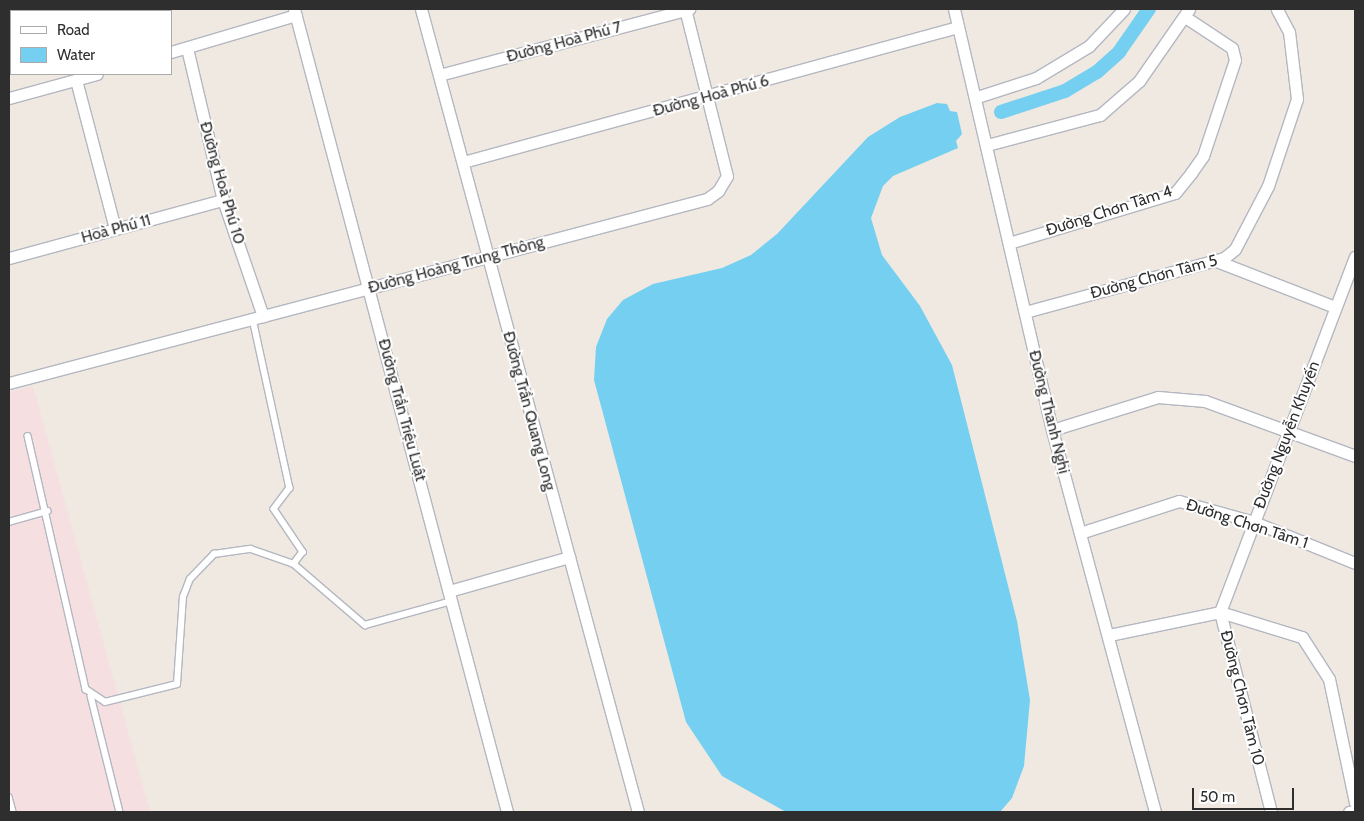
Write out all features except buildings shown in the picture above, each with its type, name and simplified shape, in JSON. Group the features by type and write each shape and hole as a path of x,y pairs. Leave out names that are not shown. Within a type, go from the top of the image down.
{"street":[{"name":"Đường Trần Quang Long","path":"421,9 638,812"},
{"name":"Đường Hoà Phú 7","path":"439,75 687,9"},
{"name":"Đường Hoàng Trung Thông","path":"9,383 707,198 718,191 727,176 687,9"},
{"name":"Đường Thanh Nghị","path":"954,9 977,97 1052,430 1109,635 1155,812"},
{"path":"977,97 1036,78 1089,46 1124,9"},
{"name":"Đường Chơn Tâm 5","path":"1025,312 1214,260 1235,249 1268,186 1297,99 1289,32 1277,9"},
{"path":"172,52 295,12"},
{"name":"Đường Trần Triệu Luật","path":"295,12 370,288 507,812"},
{"path":"987,145 1100,115 1139,81 1187,13"},
{"name":"Đường Chơn Tâm 4","path":"1009,244 1175,192 1191,174 1203,156 1235,60 1232,48 1187,13"},
{"name":"Đường Hoà Phú 6","path":"462,162 708,97 958,27"},
{"name":"Đường Hoà Phú 10","path":"187,48 223,200 258,317"},
{"path":"9,98 94,75"},
{"path":"76,80 116,229"},
{"name":"Hoà Phú 11","path":"9,258 223,200"},
{"name":"Đường Nguyễn Khuyến","path":"1220,612 1355,257"},
{"path":"1214,260 1335,307"},
{"path":"1052,430 1158,398 1205,401 1290,430 1355,456"},
{"name":"Đường Chơn Tâm 1","path":"1080,533 1179,501 1254,522 1355,563"},
{"path":"450,596 569,557"},
{"path":"1109,635 1220,612 1302,637 1329,679 1355,802"},
{"name":"Đường Chơn Tâm 10","path":"1220,612 1271,812"},
{"path":"1350,812 1355,811"}],"lane":[{"path":"258,317 290,488 274,509 303,552 294,564"},
{"path":"28,436 120,812"},
{"path":"9,522 47,511"},
{"path":"91,696 115,702 177,684 183,596 190,579 214,554 251,549 294,564 365,625 450,596"},
{"path":"9,797 13,812"}],"shaded area":[{"path":"33,386 150,812 9,812 9,392"}],"water":[{"path":"937,103 947,104 950,111 957,112 962,134 956,141 958,148 893,176 883,186 871,218 882,255 920,306 952,365 1017,621 1030,700 1024,766 1012,798 1000,812 786,812 722,776 686,722 594,380 596,347 607,319 623,300 653,284 722,268 751,255 777,234 868,137 900,117"}],"waterway":[{"path":"1001,112 1065,91 1097,72 1119,52 1149,9"}]}
